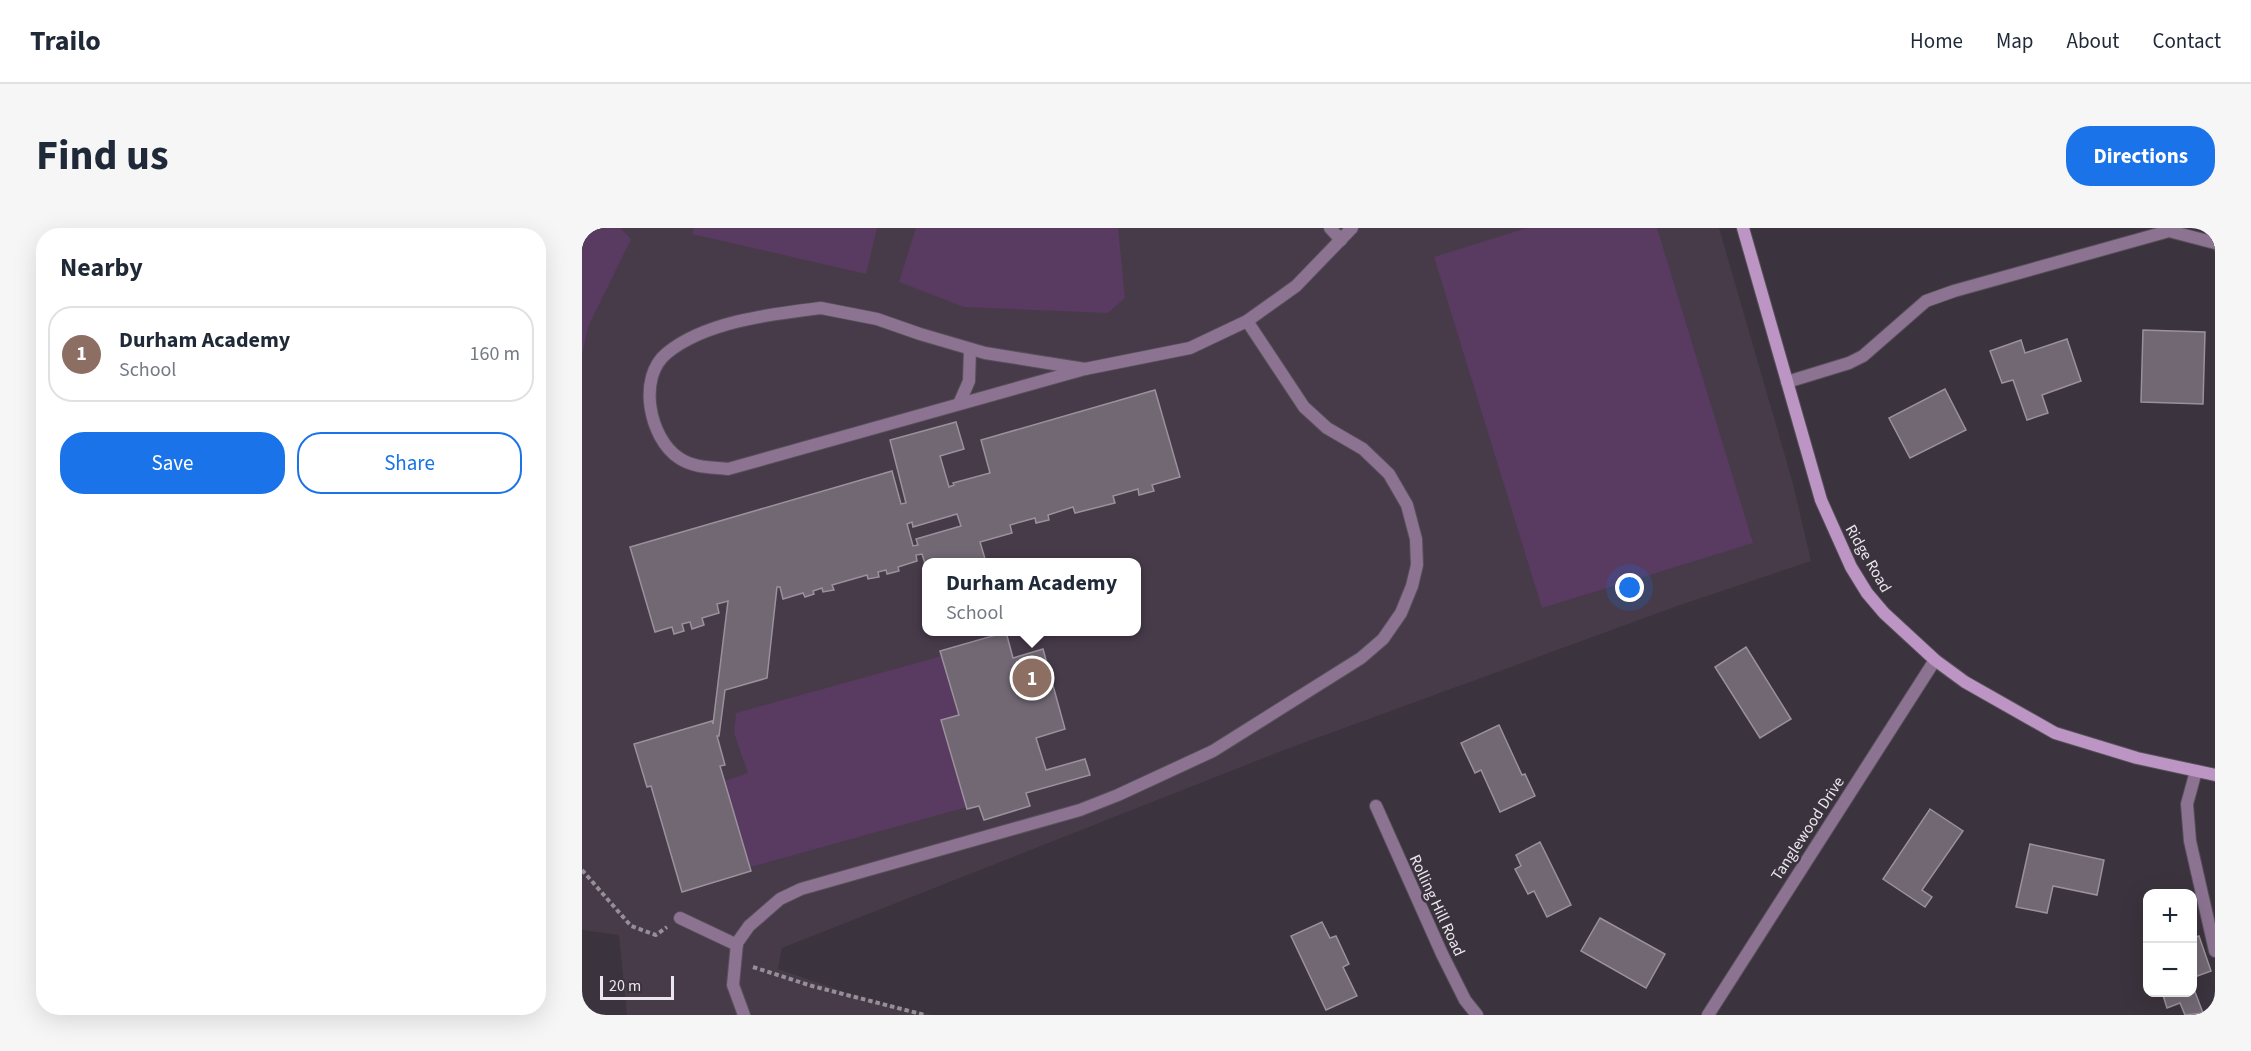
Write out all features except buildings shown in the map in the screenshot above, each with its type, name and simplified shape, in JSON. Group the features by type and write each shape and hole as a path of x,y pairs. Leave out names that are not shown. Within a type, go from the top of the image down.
{"street":[{"path":"1330,228 1341,240"},
{"path":"1085,369 985,353 877,319 821,308 777,314 726,325 695,335 666,354 657,368 650,387 651,413 659,437 678,458 696,466 728,468 1085,369 1190,348 1247,321 1296,286 1352,228"},
{"name":"Ridge Road","path":"1743,228 1821,500 1851,567 1884,613 1935,660 1965,682 2055,733 2137,758 2215,775"},
{"path":"1787,382 1849,363 1863,356 1926,301 1954,291 2169,231 2215,243"},
{"path":"744,1015 733,985 736,947 749,926 780,899 801,889 1080,810 1118,795 1213,751 1361,658 1383,639 1401,613 1413,586 1417,565 1416,539 1407,505 1389,474 1363,449 1327,429 1304,407 1247,321"},
{"path":"958,404 969,381 970,349"},
{"name":"Tanglewood Drive","path":"1708,1015 1935,660"},
{"path":"2196,771 2187,804 2190,841 2215,951"},
{"name":"Rolling Hill Road","path":"1376,806 1442,954 1465,1000 1477,1015"},
{"path":"680,918 736,947"}],"path":[{"path":"582,870 631,926 656,935 680,918"},
{"path":"736,947 754,968 812,986 925,1015"}],"shaded area":[{"path":"582,228 1719,228 1792,480 1811,561 1680,605 1284,750 782,948 778,969 868,1000 932,1015 627,1015 619,935 582,930"},
{"path":"582,228 620,228 631,239 588,327 582,355"},
{"path":"694,228 877,228 866,274 692,234"},
{"path":"916,228 1118,228 1125,298 1108,313 964,307 899,282"},
{"path":"1527,228 1657,228 1753,543 1542,608 1434,257"},
{"path":"942,656 959,715 942,720 967,807 750,867 724,781 748,773 734,733 736,713"}],"place":[{"name":"Durham Academy","path":"1032,678"}]}
